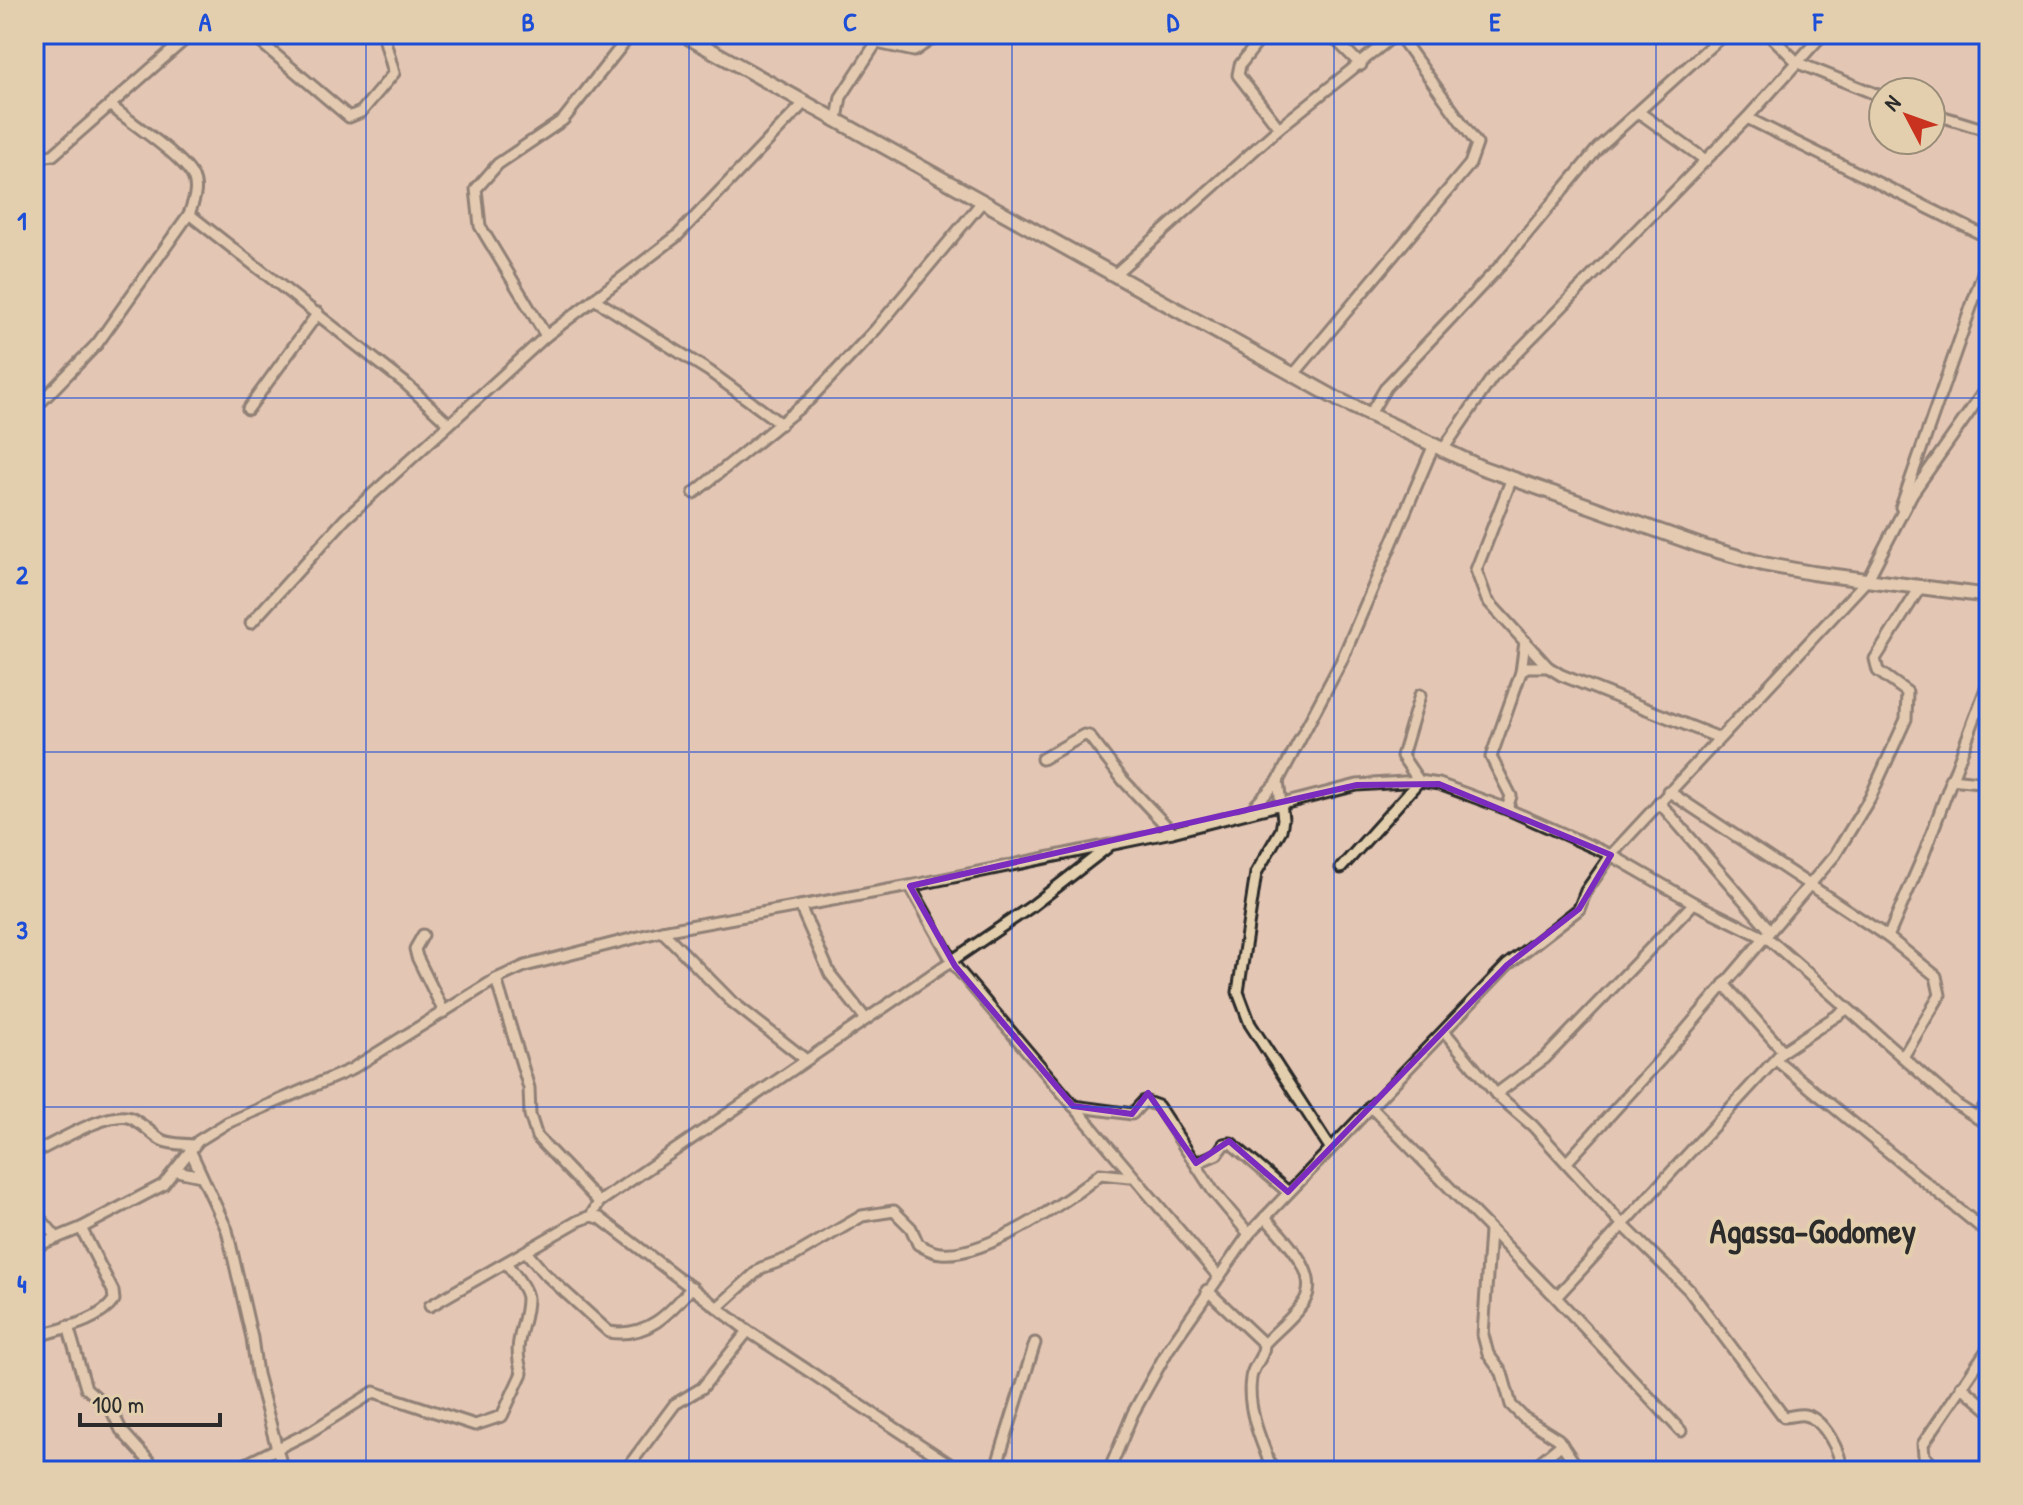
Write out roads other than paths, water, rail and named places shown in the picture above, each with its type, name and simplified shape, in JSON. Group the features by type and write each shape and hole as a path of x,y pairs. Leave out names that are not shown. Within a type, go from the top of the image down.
{"main road":[{"path":"682,34 1294,374 1438,449 1641,526 1763,564 1989,596"}],"street":[{"path":"34,158 53,155 191,34"},
{"path":"251,34 349,117 361,112 394,73 383,34"},
{"path":"546,336 480,226 476,189 498,164 570,113 631,34"},
{"path":"837,119 841,97 880,38 914,51 939,34"},
{"path":"1264,34 1240,65 1238,75 1279,128"},
{"path":"1330,34 1361,65"},
{"path":"1115,274 1279,128 1397,34 1477,144 1470,164 1294,374"},
{"path":"1370,414 1386,387 1501,265 1598,148 1724,34"},
{"path":"1769,34 1798,63 1867,91"},
{"path":"1251,811 1278,781 1341,662 1438,449 1492,378 1747,118 1823,34"},
{"path":"251,623 345,519 546,336 677,236 805,102"},
{"path":"34,409 97,344 189,214 195,196 195,179 181,160 111,106"},
{"path":"1640,113 1704,159"},
{"path":"1747,118 1989,238"},
{"path":"1947,118 1989,131"},
{"path":"694,493 809,400 876,329 982,202"},
{"path":"189,214 318,313 448,423"},
{"path":"1899,518 1915,460 1989,256"},
{"path":"594,299 709,371 781,424"},
{"path":"248,409 318,313"},
{"path":"1109,1471 1133,1413 1207,1290 1249,1234 1329,1146 1517,956 1579,909 1586,891 1611,855 1717,737 1868,579 1899,518 1937,455 1989,384"},
{"path":"1512,478 1476,570 1487,600 1548,667"},
{"path":"1567,1162 1661,1059 1835,855 1870,798 1906,719 1907,692 1878,671 1875,659 1921,586"},
{"path":"1507,809 1511,796 1491,757 1521,672 1525,641"},
{"path":"1521,672 1526,667 1548,667 1717,737"},
{"path":"1888,937 1924,854 1989,680"},
{"path":"1419,781 1402,756 1420,695"},
{"path":"1042,759 1084,735 1089,736 1123,780 1172,832"},
{"path":"1950,779 1989,783"},
{"path":"1278,781 1281,830 1256,873 1238,992 1250,1024 1329,1146"},
{"path":"34,1247 81,1228 163,1185 192,1148 227,1123 350,1070 496,979 572,951 1111,845 1357,785 1419,781 1439,784 1507,809 1611,855 1694,903 1766,933"},
{"path":"1341,868 1419,781"},
{"path":"1668,791 1888,937 1936,976 1940,995 1903,1057"},
{"path":"1659,802 1766,933 1847,1009 1989,1125"},
{"path":"430,1306 591,1216 599,1202 1032,906 1111,845"},
{"path":"910,886 951,959 1130,1177 1218,1276"},
{"path":"1496,1094 1545,1058 1694,903"},
{"path":"800,906 830,974 865,1018"},
{"path":"662,931 731,1001 805,1059"},
{"path":"423,935 415,949 417,957 444,1012"},
{"path":"496,979 529,1088 530,1115 537,1137 599,1202"},
{"path":"1724,984 1783,1051"},
{"path":"1551,1292 1563,1292 1783,1051 1847,1009"},
{"path":"1444,1031 1496,1094 1567,1162 1622,1224 1689,1290 1784,1417 1804,1415 1817,1422 1841,1456 1842,1471"},
{"path":"1776,1060 1989,1234"},
{"path":"1977,1118 1989,1099"},
{"path":"1073,1106 1132,1114 1148,1100 1158,1106 1213,1191 1249,1234"},
{"path":"1370,1106 1681,1431"},
{"path":"34,1153 113,1116 134,1119 162,1143 192,1148"},
{"path":"1196,1163 1217,1154 1224,1144 1231,1143 1288,1192"},
{"path":"192,1148 201,1176 227,1230 283,1471"},
{"path":"177,1171 201,1176"},
{"path":"719,1306 761,1268 802,1252 817,1239 862,1216 894,1211 911,1228 918,1244 944,1254 1022,1228 1070,1199 1100,1174 1130,1177"},
{"path":"34,1211 57,1238"},
{"path":"591,1216 600,1218 748,1331 960,1471"},
{"path":"1265,1217 1300,1260 1308,1282 1305,1301 1264,1344 1263,1357 1251,1375 1250,1394 1273,1471"},
{"path":"34,1337 108,1308 114,1300 113,1291 81,1228"},
{"path":"1490,1231 1485,1345 1502,1373 1511,1405 1562,1444 1580,1471"},
{"path":"527,1253 543,1272 609,1332 649,1328 671,1312 692,1287"},
{"path":"232,1471 276,1450 374,1392 475,1425 502,1416 522,1373 516,1356 527,1302 526,1292 507,1264"},
{"path":"1207,1290 1264,1344"},
{"path":"68,1326 86,1388 112,1411 121,1430 158,1471"},
{"path":"625,1471 675,1404 702,1388 748,1331"},
{"path":"995,1471 1035,1343"},
{"path":"1939,1471 1924,1456 1923,1444 1989,1347"},
{"path":"1961,1386 1989,1410"},
{"path":"1529,1471 1562,1444"},
{"path":"938,1471 944,1461"}],"district":[{"name":"Agassa-Godomey","path":"1813,1231"}]}
